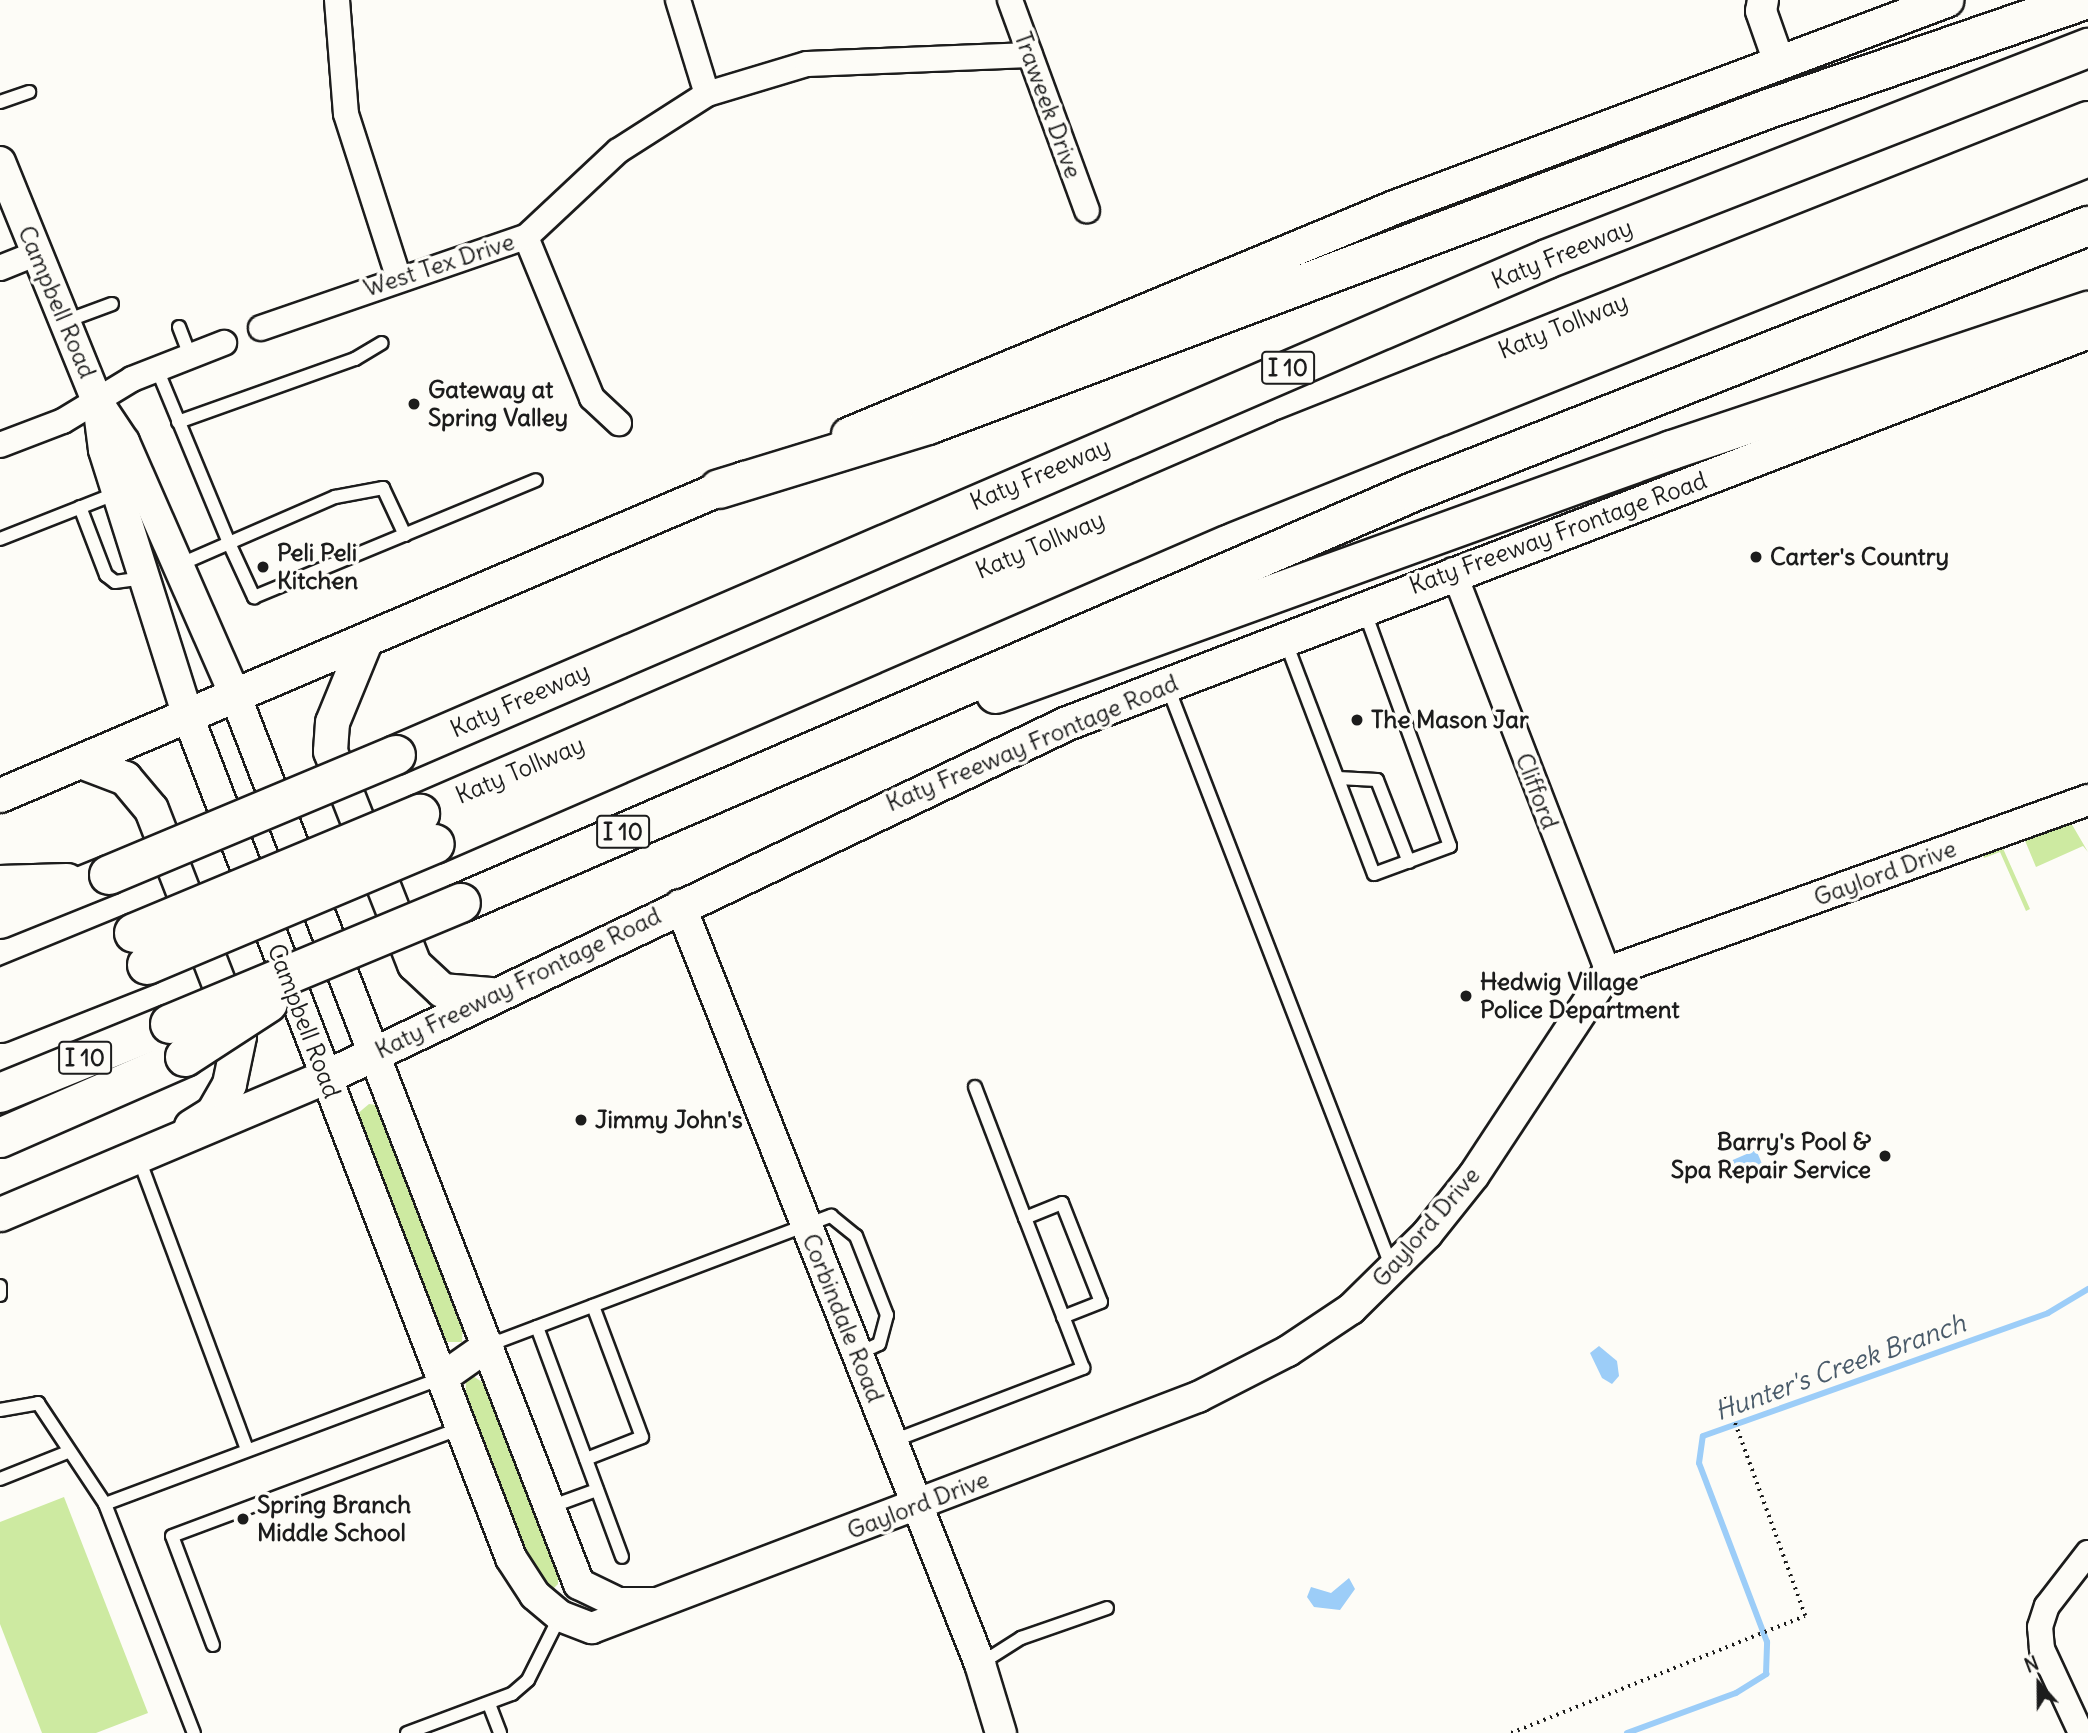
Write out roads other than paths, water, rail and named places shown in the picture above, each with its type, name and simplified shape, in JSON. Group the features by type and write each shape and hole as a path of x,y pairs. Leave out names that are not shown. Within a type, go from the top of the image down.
{"highway":[{"path":"719,489 928,425 1768,108 2085,0"},
{"name":"Katy Freeway","path":"0,919 396,755 1535,264 2088,48"},
{"name":"Katy Tollway","path":"428,829 1286,439 2088,121"},
{"name":"Katy Tollway","path":"0,1023 140,949 428,829 1227,501 2088,157"},
{"name":"I 10","path":"0,1093 177,1041 346,952 1413,492 2088,226"},
{"path":"784,762 1118,655 1672,450 2088,311"},
{"path":"0,885 101,878"},
{"name":"Katy Tollway","path":"0,988 140,949"},
{"path":"0,1138 177,1041"}],"main road":[{"path":"0,795 237,699 719,489 1394,207 1946,0"},
{"name":"Katy Freeway Frontage Road","path":"0,1214 139,1159 325,1077 984,759 1453,570 2088,331"},
{"path":"364,644 332,722 330,751 414,964 442,990 497,993"},
{"path":"83,762 125,778 151,809 239,1036 239,1059 212,1113 139,1159"}],"street":[{"path":"338,0 346,114 398,276"},
{"path":"678,0 707,94"},
{"name":"Traweek Drive","path":"1010,0 1087,210"},
{"path":"1763,0 1760,11 1779,62"},
{"name":"West Tex Drive","path":"261,328 398,276 526,237 618,151 707,94 807,64 1030,55"},
{"name":"Campbell Road","path":"0,162 35,254 66,321 98,403 117,493 189,719 325,1077 511,1558 535,1595 560,1616"},
{"path":"526,237 592,398 619,423"},
{"path":"0,268 35,254"},
{"path":"0,445 98,403 157,369 224,343"},
{"name":"Campbell Road","path":"98,403 124,442 181,564 237,699 489,1345 579,1584"},
{"path":"144,578 181,564"},
{"name":"Clifford","path":"1453,570 1608,972"},
{"name":"Gaylord Drive","path":"560,1616 592,1628 1198,1397 1288,1351 1394,1272 1474,1175 1608,972 2088,800"},
{"name":"Corbindale Road","path":"680,905 980,1664 1001,1733"},
{"path":"442,1378 489,1345"},
{"path":"2081,1733 2042,1649 2040,1627 2047,1606 2088,1553"},
{"path":"560,1616 579,1584"},
{"name":"Gaylord Drive","path":"579,1584 618,1603 658,1603"}],"lane":[{"path":"0,102 29,92"},
{"path":"66,321 112,304"},
{"path":"179,327 190,356"},
{"path":"178,422 355,359 382,343"},
{"path":"157,369 254,597 536,480"},
{"path":"181,564 335,497 383,488 405,535"},
{"path":"0,539 117,493"},
{"path":"80,507 107,575 114,582 144,578"},
{"path":"1284,637 1374,874 1450,846 1363,606"},
{"path":"1167,684 1394,1272"},
{"path":"1338,778 1377,780 1409,862"},
{"path":"892,1441 1083,1368 975,1087"},
{"path":"139,1159 247,1450"},
{"path":"1025,1217 1062,1203 1101,1302 1063,1317"},
{"path":"489,1345 831,1216 849,1228 887,1315 883,1338 858,1354"},
{"path":"586,1459 642,1437 593,1306"},
{"path":"537,1327 622,1557"},
{"path":"105,1504 442,1378"},
{"path":"0,1410 38,1404 53,1418 68,1452 105,1504 194,1733"},
{"path":"213,1645 172,1536 462,1428"},
{"path":"0,1479 68,1452"},
{"path":"550,1507 597,1490"},
{"path":"980,1664 1021,1639 1107,1608"},
{"path":"407,1733 489,1704 528,1680 560,1616"},
{"path":"489,1704 500,1733"}],"water":[{"path":"1756,1150 1764,1168 1730,1178 1728,1162"},
{"path":"1599,1346 1617,1361 1619,1376 1612,1384 1602,1378 1590,1353"},
{"path":"1349,1578 1355,1589 1340,1610 1314,1607 1307,1597 1311,1587 1331,1593"}],"waterway":[{"name":"Hunter's Creek Branch","path":"1627,1733 1736,1693 1766,1674 1767,1642 1699,1463 1703,1436 2048,1313 2088,1289"}],"place":[{"name":"Gateway at Spring Valley","path":"414,404"},
{"name":"Carter's Country","path":"1756,557"},
{"name":"Peli Peli Kitchen","path":"263,567"},
{"name":"The Mason Jar","path":"1357,720"},
{"name":"Hedwig Village Police Department","path":"1466,996"},
{"name":"Jimmy John's","path":"581,1120"},
{"name":"Barry's Pool & Spa Repair Service","path":"1885,1156"},
{"name":"Spring Branch Middle School","path":"243,1519"}]}
